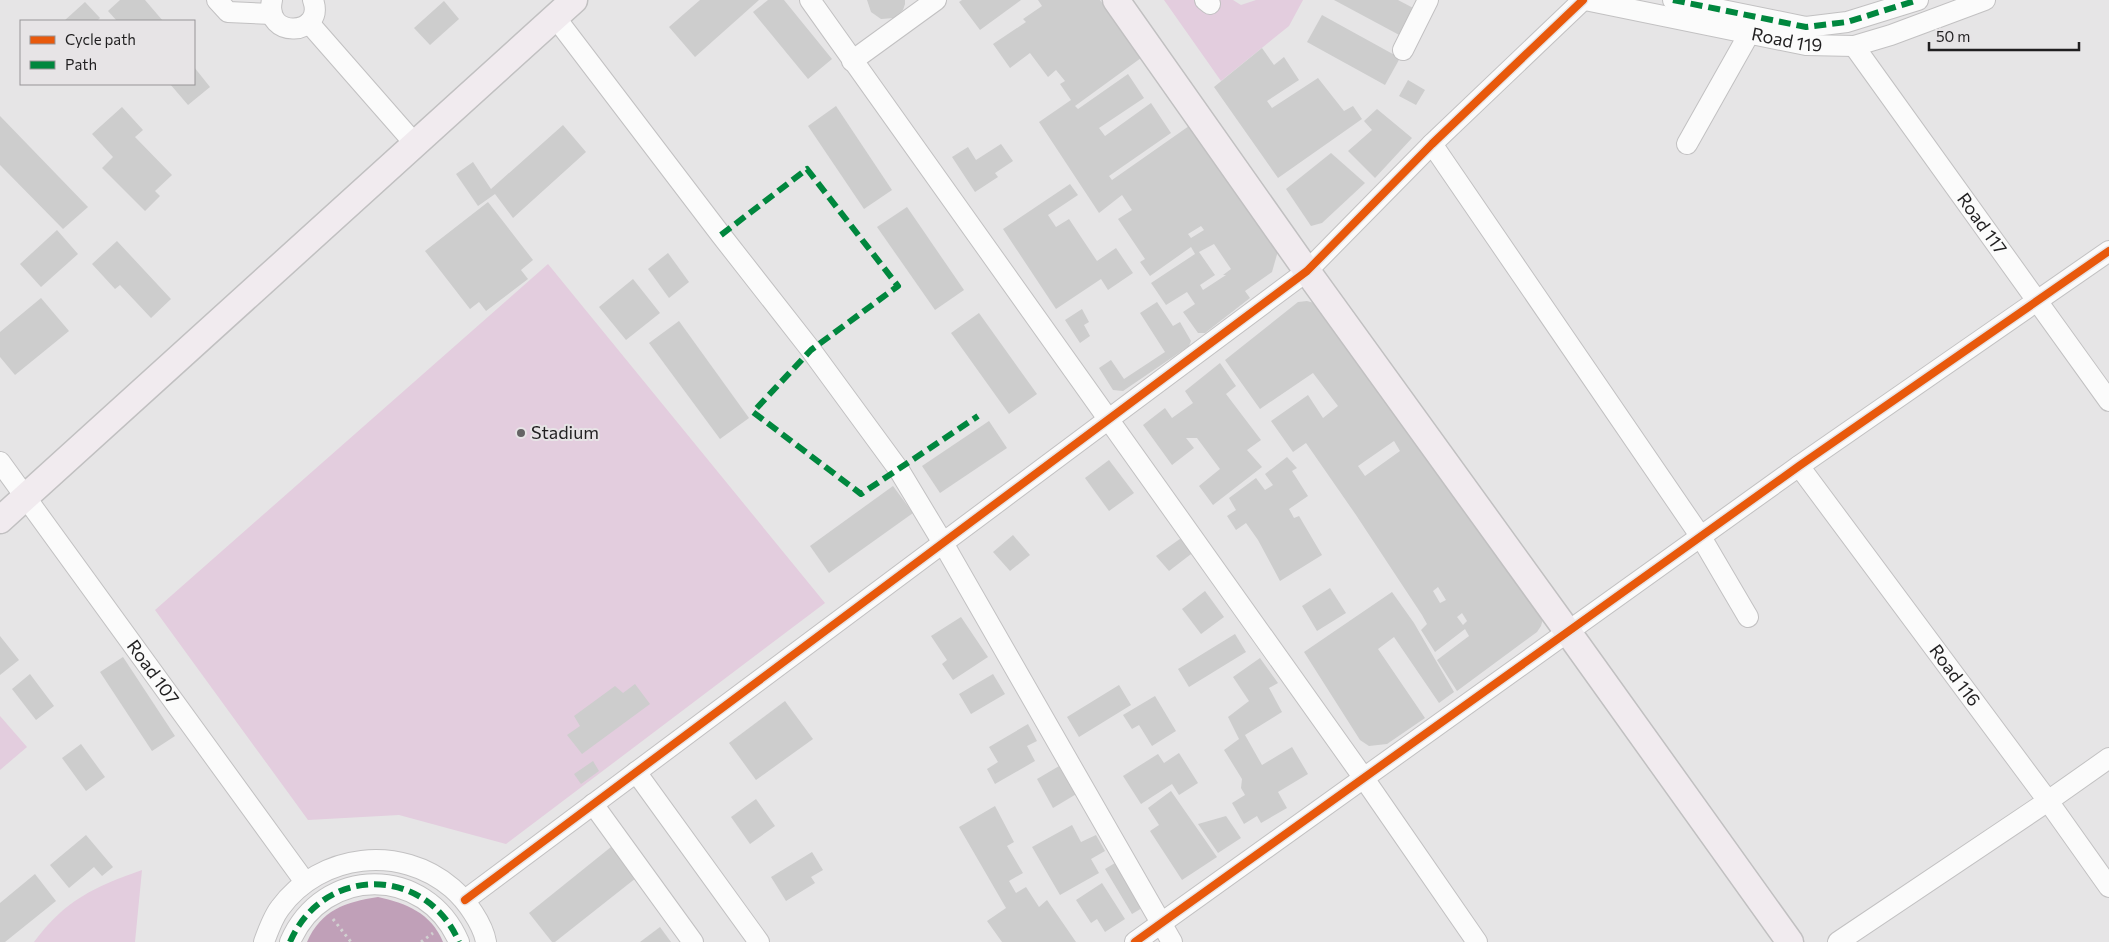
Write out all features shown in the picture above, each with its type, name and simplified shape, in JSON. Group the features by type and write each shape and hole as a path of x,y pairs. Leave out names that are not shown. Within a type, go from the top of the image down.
{"main road":[{"path":"1116,0 1307,271 1790,942"},
{"path":"0,520 564,8"}],"street":[{"path":"217,0 228,12 272,7 281,26 288,29 302,28 309,23 315,10 313,0"},
{"path":"810,0 1363,777 1477,942"},
{"path":"852,61 936,0"},
{"path":"1403,50 1428,0"},
{"path":"465,900 1307,271 1432,144 1584,0"},
{"name":"Road 119","path":"1584,0 1806,45 1854,46 1891,35 1985,0"},
{"path":"1672,0 1806,26 1847,22 1918,0"},
{"path":"564,8 721,235 811,350 899,470 943,543 1172,942"},
{"path":"309,23 415,144"},
{"path":"1687,144 1749,34"},
{"name":"Road 117","path":"1854,46 2109,401"},
{"path":"1432,144 1701,537 1748,617"},
{"path":"1135,942 1799,466 2109,252"},
{"name":"Road 107","path":"0,462 305,882"},
{"name":"Road 116","path":"1799,466 2048,801 2109,887"},
{"path":"1838,942 2109,758"},
{"path":"636,772 759,942"},
{"path":"593,804 693,942"},
{"path":"264,942 280,908 305,882 337,865 373,858 409,864 442,879 465,900 486,942"},
{"path":"290,942 297,925 318,902 346,888 377,884 408,890 433,905 452,927 458,942"}],"path":[{"path":"331,915 351,942"}],"shaded area":[{"path":"1164,0 1233,0 1241,5 1256,0 1303,0 1289,26 1221,81"},
{"name":"Stadium","path":"548,264 825,603 506,844 399,815 308,820 155,610"},
{"path":"0,716 27,747 0,770"},
{"path":"142,870 135,942 34,942 57,915 69,905 95,889"},
{"path":"378,897 398,902 417,911 432,924 443,942 307,942 319,922 335,909"}],"building":[{"path":"120,0 145,0 162,20 116,20 108,11"},
{"path":"700,0 759,0 695,57 669,27"},
{"path":"768,0 784,0 832,59 808,79 753,12"},
{"path":"867,0 905,0 905,4 903,10 894,18 881,19 871,12"},
{"path":"962,0 1021,0 980,30 959,2"},
{"path":"1038,0 1100,0 1141,58 1075,106 1078,109 1128,74 1144,98 1099,128 1105,136 1151,103 1171,133 1109,176 1112,180 1189,126 1278,251 1272,272 1245,291 1250,298 1205,333 1198,333 1183,312 1195,304 1187,292 1166,305 1151,283 1195,254 1191,247 1150,276 1140,262 1145,259 1118,219 1132,210 1122,195 1099,213 1039,122 1071,100 1060,84 1065,81 1056,70 1048,77 1030,53 1010,68 993,44 1026,22 1023,19 1042,6","holes":["1201,226 1204,230 1191,238 1188,234","1214,244 1231,269 1223,275 1226,275 1203,290 1200,285 1215,275 1199,252"]},
{"path":"1334,0 1398,0 1417,10 1403,37"},
{"path":"444,1 459,19 430,45 414,28"},
{"path":"85,2 100,18 98,20 65,20"},
{"path":"1322,15 1400,58 1385,85 1307,42"},
{"path":"1262,48 1274,65 1284,57 1299,80 1267,101 1272,108 1318,78 1344,111 1353,106 1362,119 1278,178 1214,87"},
{"path":"195,68 210,87 188,105 171,85 195,85"},
{"path":"1408,80 1425,90 1416,105 1399,96"},
{"path":"836,106 892,190 864,209 808,126"},
{"path":"122,107 143,130 135,137 172,175 155,191 160,196 145,211 102,168 113,157 92,134"},
{"path":"1377,109 1412,138 1375,178 1348,151 1372,130 1364,121"},
{"path":"0,116 88,207 63,229 0,165"},
{"path":"563,125 586,152 513,218 495,194 478,206 456,174 473,162 491,189"},
{"path":"1001,144 1013,161 995,173 998,177 975,192 952,157 968,147 976,160"},
{"path":"1331,153 1365,183 1322,223 1311,226 1286,189"},
{"path":"1070,184 1078,195 1048,215 1056,227 1069,219 1097,261 1116,248 1133,273 1108,290 1101,279 1056,309 1003,229"},
{"path":"488,202 533,260 521,270 528,279 486,311 479,302 470,309 425,251"},
{"path":"907,207 964,290 935,310 877,227"},
{"path":"57,230 78,254 41,287 20,264"},
{"path":"117,241 171,299 151,318 120,285 115,289 92,264"},
{"path":"668,253 689,282 669,298 648,269"},
{"path":"633,279 660,313 626,340 599,307"},
{"path":"41,298 69,331 15,375 0,357 0,332"},
{"path":"1307,301 1314,303 1543,619 1537,632 1457,691 1437,660 1469,636 1465,629 1435,652 1421,630 1427,624 1422,615 1306,443 1293,452 1271,421 1308,395 1323,418 1338,406 1313,373 1260,409 1225,360 1298,302","holes":["1394,441 1400,451 1365,476 1358,466","1438,587 1446,600 1440,603 1433,591","1462,613 1467,621 1463,625 1457,617"]},
{"path":"1157,302 1173,326 1180,322 1191,341 1189,346 1123,391 1113,390 1099,368 1111,360 1124,379 1165,352 1140,313"},
{"path":"1082,309 1089,322 1084,325 1090,336 1080,343 1065,320"},
{"path":"979,313 1037,394 1009,414 951,333"},
{"path":"679,321 749,418 720,439 649,343"},
{"path":"1220,363 1236,386 1226,394 1261,440 1247,450 1262,467 1213,505 1199,486 1220,469 1197,438 1186,438 1194,448 1172,465 1143,425 1165,408 1172,418 1193,403 1185,391"},
{"path":"989,421 1007,448 940,493 922,466"},
{"path":"1287,457 1297,468 1292,471 1308,496 1289,509 1294,518 1299,516 1322,555 1280,581 1258,540 1246,523 1236,530 1227,516 1236,510 1229,498 1256,478 1265,490 1273,485 1265,474"},
{"path":"1109,460 1134,493 1109,511 1085,478"},
{"path":"893,486 913,513 829,573 810,546"},
{"path":"1013,535 1030,555 1010,571 993,552"},
{"path":"1184,536 1195,551 1169,571 1156,556"},
{"path":"1330,588 1346,613 1317,631 1302,606"},
{"path":"1205,591 1224,617 1201,634 1182,609"},
{"path":"1392,592 1414,623 1454,692 1439,703 1394,637 1378,649 1425,718 1387,744 1369,746 1360,740 1304,652"},
{"path":"961,617 988,657 953,680 942,664 947,660 931,636"},
{"path":"1235,634 1246,652 1189,687 1178,669"},
{"path":"0,636 19,660 0,675"},
{"path":"123,657 175,736 152,751 100,672"},
{"path":"1260,658 1278,683 1269,688 1282,712 1245,735 1262,765 1292,747 1308,774 1278,792 1287,808 1261,823 1257,816 1244,824 1232,803 1245,795 1241,788 1242,779 1224,750 1239,739 1228,717 1249,701 1233,677"},
{"path":"30,674 54,706 36,720 12,689"},
{"path":"993,674 1005,694 971,714 959,694"},
{"path":"635,684 650,704 582,754 567,735 580,726 574,716 615,686 623,693"},
{"path":"1119,685 1131,705 1079,737 1067,717"},
{"path":"1155,696 1176,731 1152,746 1139,725 1132,729 1123,715"},
{"path":"785,701 813,739 756,780 729,743"},
{"path":"1028,724 1037,741 1027,746 1035,761 995,784 987,769 998,762 989,747"},
{"path":"81,744 105,777 86,791 62,758"},
{"path":"1179,753 1198,783 1179,795 1172,784 1141,804 1123,776 1158,754 1164,763"},
{"path":"593,761 599,771 581,784 574,774"},
{"path":"1066,762 1083,790 1053,808 1037,779"},
{"path":"1171,791 1217,857 1182,880 1150,831 1159,825 1148,808"},
{"path":"756,799 775,826 750,844 731,817"},
{"path":"995,806 1014,842 1007,846 1023,873 1009,881 1016,893 1026,887 1039,907 1047,900 1076,942 1002,942 987,921 1006,908 959,827"},
{"path":"1226,816 1241,838 1218,853 1198,824"},
{"path":"1072,825 1081,842 1096,835 1105,851 1091,859 1099,873 1060,895 1032,847"},
{"path":"86,835 113,867 102,876 94,867 69,888 50,865"},
{"path":"611,847 636,878 555,942 552,942 529,913"},
{"path":"812,852 823,870 811,877 815,883 786,901 771,877"},
{"path":"1120,860 1147,905 1132,914 1105,869"},
{"path":"35,874 56,901 5,942 0,942 0,903"},
{"path":"1102,883 1125,919 1105,932 1097,919 1091,923 1076,900"},
{"path":"660,927 671,942 640,942"}],"marked path":[{"path":"1673,0 1806,27 1847,22 1918,0"},
{"path":"721,235 807,169 898,286 811,350 753,412 861,494 978,416"},
{"path":"290,942 305,917 326,899 349,888 374,884 400,888 423,899 444,917 459,942"}],"cycle path":[{"path":"465,900 1307,271 1432,144 1583,0"},
{"path":"1135,942 1799,466 2109,251"}],"place":[{"name":"Stadium","path":"521,433"}]}
